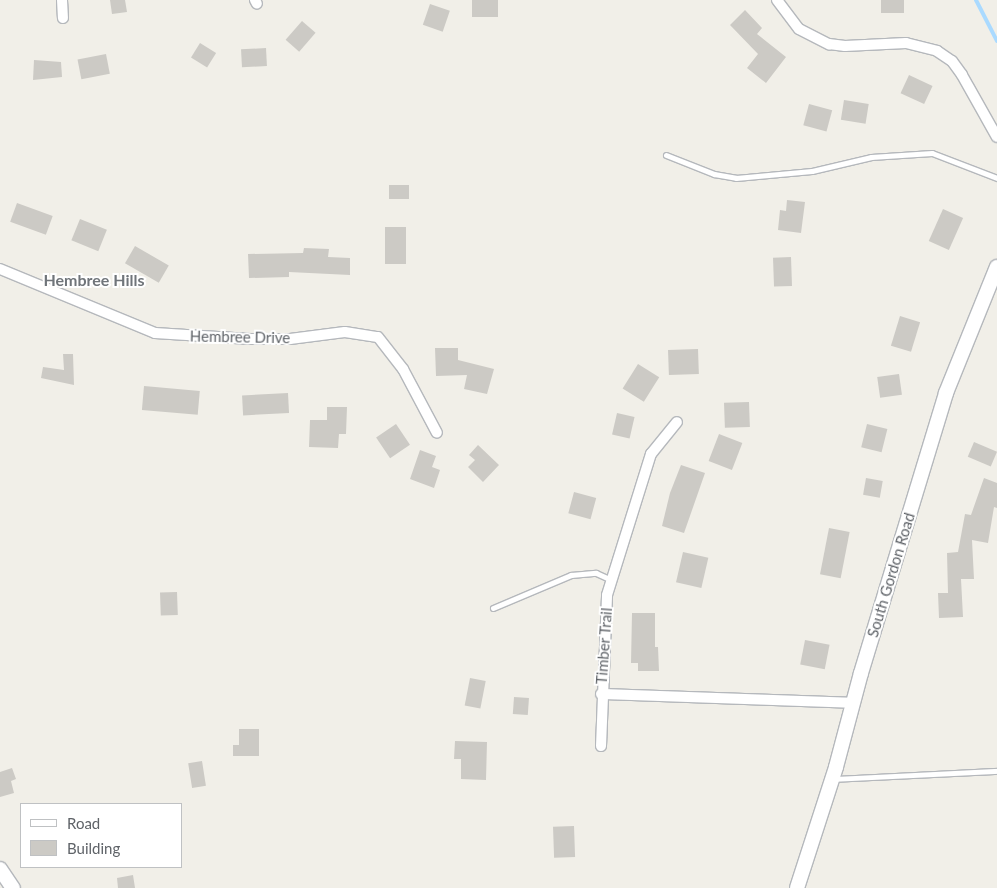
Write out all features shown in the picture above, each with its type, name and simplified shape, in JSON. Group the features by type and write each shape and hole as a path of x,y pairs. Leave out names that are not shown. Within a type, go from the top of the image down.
{"street":[{"path":"62,0 63,18"},
{"path":"777,0 799,29 829,44 845,46 906,43 937,51 952,61 962,75 997,137"},
{"name":"South Gordon Road","path":"797,888 833,779 853,703 946,392 997,267"},
{"name":"Hembree Drive","path":"0,269 155,333 250,339 290,339 345,332 378,337 403,369 438,433"},
{"name":"Timber Trail","path":"677,422 651,454 607,596 601,694 853,703"},
{"path":"601,694 601,746"},
{"path":"0,869 13,888"}],"lane":[{"path":"666,155 714,174 736,178 812,171 871,157 932,153 997,178"},
{"path":"493,608 571,575 596,573 612,580"},
{"path":"833,779 997,772"}],"building":[{"path":"110,0 125,0 127,12 112,14"},
{"path":"472,0 498,0 498,17 472,17"},
{"path":"881,0 904,0 904,13 881,13"},
{"path":"430,4 450,11 443,32 423,25"},
{"path":"745,10 762,28 757,34 786,57 766,83 747,68 758,54 730,25"},
{"path":"302,21 316,33 299,52 286,40"},
{"path":"200,43 216,53 207,67 191,57"},
{"path":"266,48 267,66 242,67 241,49"},
{"path":"106,54 110,74 81,79 78,60"},
{"path":"34,60 61,62 62,77 33,80"},
{"path":"909,75 933,86 924,104 901,93"},
{"path":"844,100 869,104 866,124 841,120"},
{"path":"809,104 832,110 826,131 803,125"},
{"path":"389,185 409,185 409,199 389,199"},
{"path":"787,200 805,202 801,233 778,230 780,210 786,211"},
{"path":"17,203 53,216 46,235 10,222"},
{"path":"943,209 963,218 949,250 929,241"},
{"path":"80,219 107,230 98,251 71,240"},
{"path":"385,227 406,227 406,264 385,264"},
{"path":"135,246 169,266 159,283 125,263"},
{"path":"304,248 329,249 328,257 350,258 350,275 289,272 289,277 249,278 248,254 303,253"},
{"path":"791,257 792,286 774,287 773,258"},
{"path":"900,316 920,322 911,352 891,346"},
{"path":"435,348 458,348 458,360 494,369 487,394 464,389 467,375 436,376"},
{"path":"698,349 699,374 669,375 668,350"},
{"path":"63,354 73,354 74,385 41,378 43,367 64,370"},
{"path":"638,364 659,377 644,402 623,389"},
{"path":"899,374 902,395 880,398 877,377"},
{"path":"144,386 200,391 198,415 142,410"},
{"path":"288,393 289,413 243,415 242,395"},
{"path":"749,402 750,427 725,428 724,403"},
{"path":"327,407 347,407 346,434 339,434 338,448 309,447 310,420 327,420"},
{"path":"617,413 635,417 630,438 612,434"},
{"path":"396,424 410,445 390,458 376,437"},
{"path":"867,424 887,429 882,452 861,447"},
{"path":"719,434 742,443 732,470 709,461"},
{"path":"974,442 997,452 991,466 968,457"},
{"path":"478,445 499,465 483,482 468,467 475,460 469,455"},
{"path":"420,450 436,456 432,467 440,470 434,488 410,479"},
{"path":"681,465 705,473 684,533 662,526 670,493"},
{"path":"866,478 883,481 880,498 863,495"},
{"path":"984,478 997,483 997,508 994,507 988,543 972,540 974,579 961,579 963,617 939,618 938,593 948,593 947,553 958,552 965,514 971,515"},
{"path":"574,492 596,498 591,519 568,513"},
{"path":"829,528 850,532 841,578 820,574"},
{"path":"683,552 708,558 701,588 676,582"},
{"path":"177,592 178,615 161,616 160,593"},
{"path":"632,613 655,613 655,647 658,647 659,671 638,671 638,663 631,663"},
{"path":"805,640 830,645 825,669 800,665"},
{"path":"470,678 486,681 480,709 465,705"},
{"path":"514,697 529,698 528,715 513,714"},
{"path":"239,729 259,729 259,756 233,756 233,745 239,745"},
{"path":"455,741 487,742 486,780 461,779 461,759 454,759"},
{"path":"202,761 206,786 192,788 188,763"},
{"path":"12,768 16,779 11,781 14,793 0,797 0,772"},
{"path":"574,826 575,857 554,858 553,827"},
{"path":"133,875 135,888 118,888 117,878"}],"waterway":[{"path":"976,0 997,41"}],"district":[{"name":"Hembree Hills","path":"94,280"}]}
